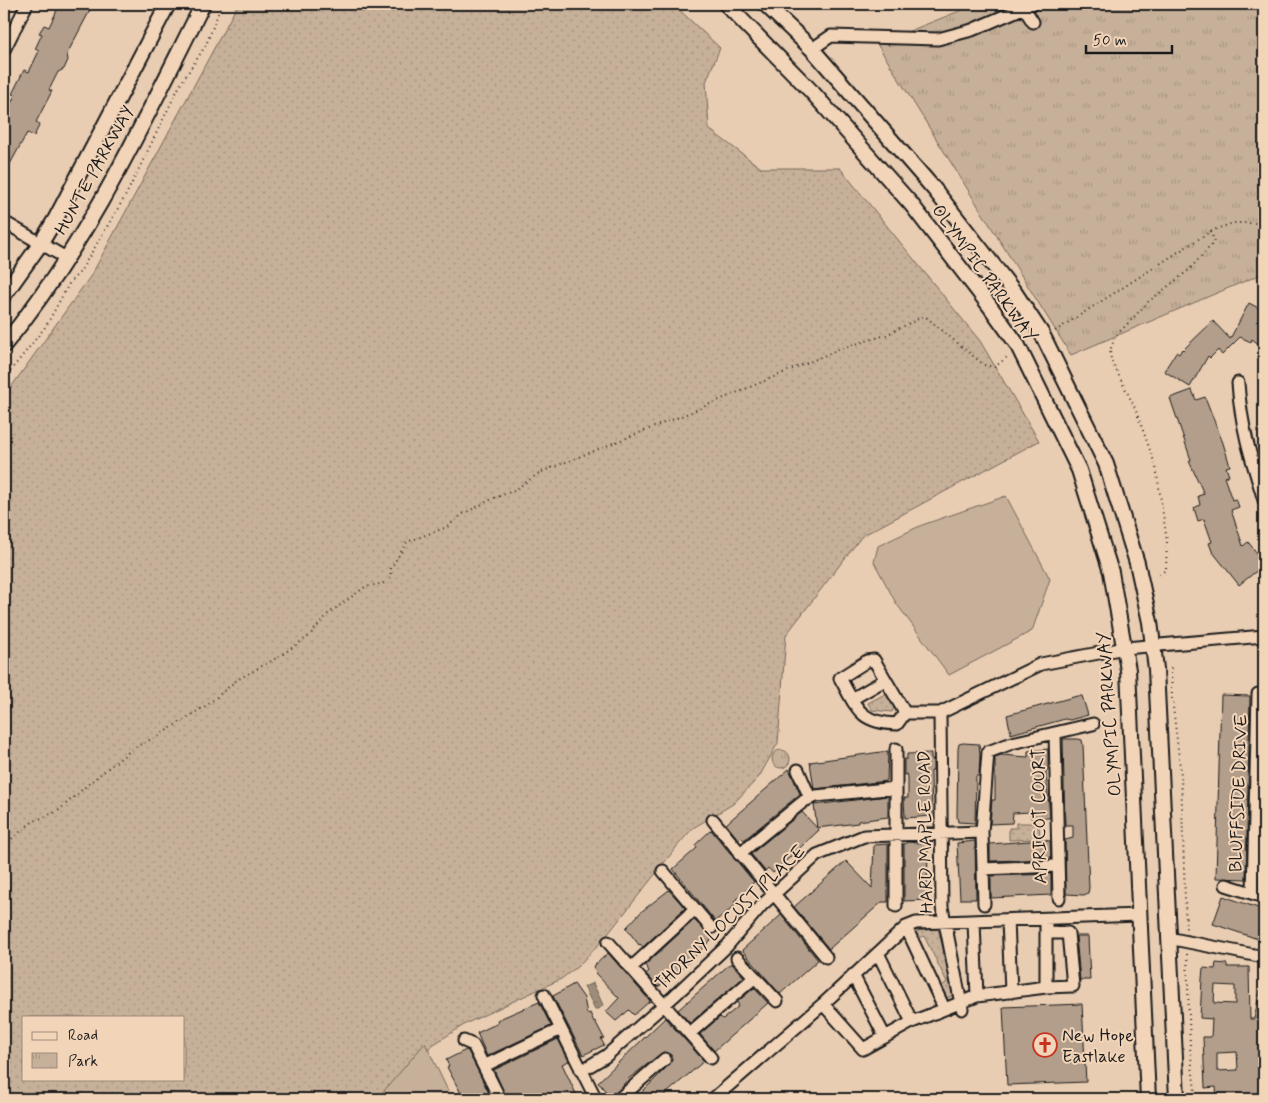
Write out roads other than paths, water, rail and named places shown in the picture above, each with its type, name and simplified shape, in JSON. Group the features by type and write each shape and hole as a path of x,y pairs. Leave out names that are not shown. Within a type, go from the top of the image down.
{"main road":[{"name":"HUNTE PARKWAY","path":"4,295 41,243 92,152 168,4"},
{"name":"HUNTE PARKWAY","path":"4,345 30,313 83,233 203,4"},
{"name":"OLYMPIC PARKWAY","path":"726,4 812,92 912,204 1016,344 1078,470 1111,572 1128,670 1148,1099"},
{"name":"OLYMPIC PARKWAY","path":"765,4 812,49 934,189 1015,293 1042,334 1106,464 1137,563 1156,673 1177,1099"}],"street":[{"path":"4,50 27,4"},
{"path":"812,49 831,36 938,39 972,30 1028,6 1033,22"},
{"path":"4,222 66,258"},
{"path":"1238,383 1241,419 1246,444 1264,500"},
{"path":"905,713 940,713 1041,664 1152,644 1264,636"},
{"path":"874,660 905,713 897,724 881,723 862,716 840,678 843,674 866,661 874,660"},
{"path":"852,699 885,680"},
{"name":"BLUFFSIDE DRIVE","path":"1258,694 1261,731 1259,895"},
{"name":"HARD MAPLE ROAD","path":"940,713 942,907 961,1005"},
{"path":"984,904 982,832 988,752 1012,743 1093,724"},
{"name":"APRICOT COURT","path":"1055,733 1059,898"},
{"path":"896,749 896,906"},
{"path":"798,770 810,798"},
{"path":"739,854 810,798 896,788"},
{"path":"712,820 826,957"},
{"name":"THORNY LOCUST PLACE","path":"581,1071 606,1056 661,1000 727,946 774,895 817,855 864,836 896,833 941,834 982,832"},
{"path":"983,870 1057,866"},
{"path":"662,871 712,928"},
{"path":"1226,886 1259,895"},
{"path":"632,967 695,909"},
{"path":"713,1099 823,1004 906,927 916,924 1139,914"},
{"path":"1046,919 1046,987"},
{"path":"1008,920 1012,992"},
{"path":"974,922 977,996"},
{"path":"906,927 944,1008"},
{"path":"823,1004 863,1049 912,1022 944,1008 961,1005 977,996 1046,987 1073,986 1068,932 1046,933"},
{"path":"1168,938 1264,957"},
{"path":"608,942 711,1058"},
{"path":"878,953 912,1022"},
{"path":"737,958 777,1001"},
{"path":"853,975 885,1037"},
{"path":"690,1033 755,977"},
{"path":"544,995 594,1099"},
{"path":"484,1066 561,1029"},
{"path":"464,1041 473,1045 500,1099"},
{"path":"619,1099 665,1059"}],"water":[{"path":"593,983 603,1005 599,1009 595,1009 584,987"}],"place":[{"name":"New Hope Eastlake","path":"1045,1045"}]}
